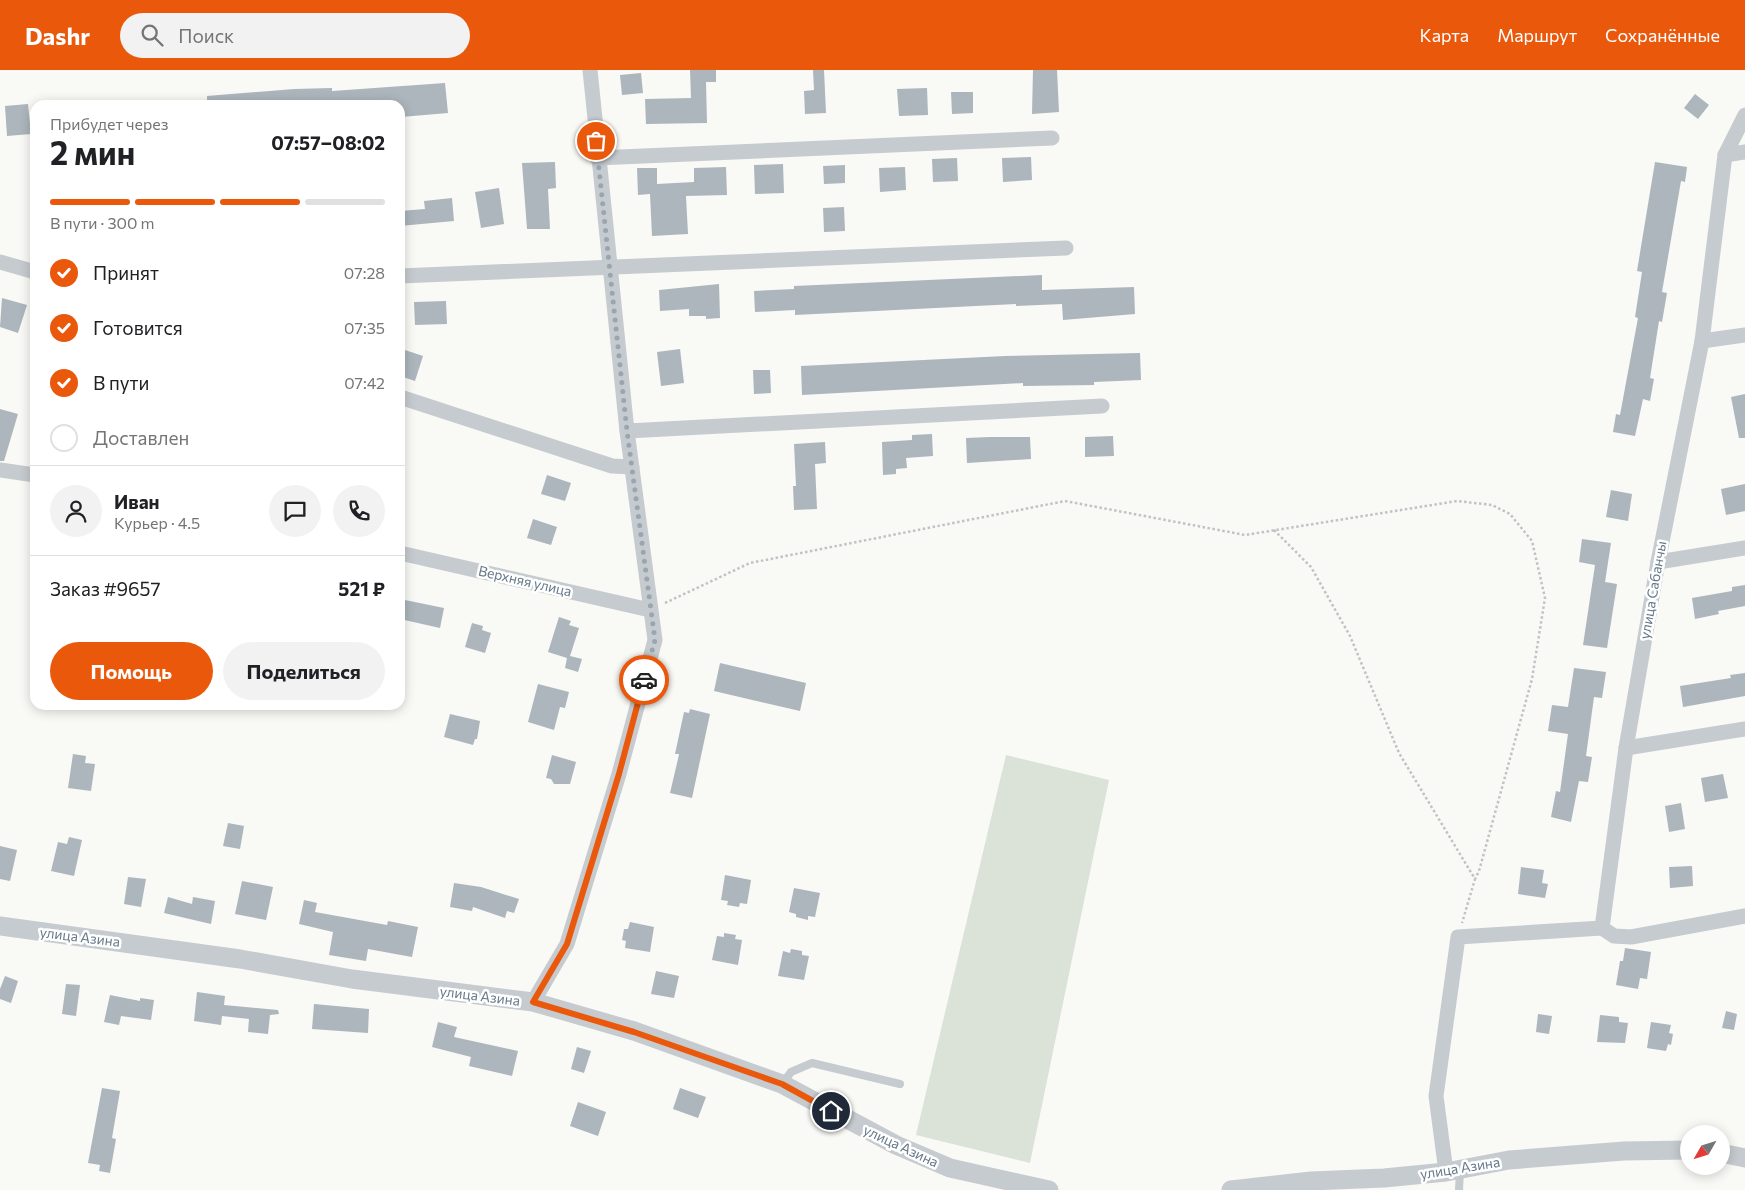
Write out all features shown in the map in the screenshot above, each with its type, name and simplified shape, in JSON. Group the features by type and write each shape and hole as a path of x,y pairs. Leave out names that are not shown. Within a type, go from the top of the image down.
{"street":[{"path":"533,1002 567,944 616,784 655,640 627,431 597,158 590,70"},
{"name":"улица Сабанчы","path":"1602,928 1626,748 1658,562 1702,341 1725,155 1745,115"},
{"path":"597,158 1052,138"},
{"path":"1725,155 1745,152"},
{"path":"405,276 1066,248"},
{"path":"0,262 30,271"},
{"path":"1702,341 1745,335"},
{"path":"405,398 612,466 632,467"},
{"path":"627,431 1102,406"},
{"path":"0,470 30,474"},
{"path":"1658,562 1745,548"},
{"name":"Верхняя улица","path":"405,554 650,610"},
{"path":"1626,748 1745,730"},
{"path":"1453,1170 1436,1096 1458,937 1602,928 1614,936 1631,937 1745,916"},
{"name":"улица Азина","path":"0,926 240,959 352,979 533,1002 634,1032 782,1084 896,1146 950,1168 1049,1190"},
{"name":"улица Азина","path":"1232,1190 1311,1181 1384,1178 1538,1157 1624,1151 1680,1150"},
{"path":"1730,1155 1745,1158"}],"lane":[{"path":"782,1084 791,1072 812,1063 900,1084"},
{"path":"1453,1170 1460,1190"}],"path":[{"path":"650,610 750,563 1065,501 1245,535 1457,501 1492,505 1510,514 1532,541 1545,598 1532,679 1480,872 1475,879 1458,937"},
{"path":"1274,530 1311,567 1350,636 1399,753 1475,879"}],"shaded area":[{"path":"1006,755 1109,780 1030,1163 916,1135"}],"building":[{"path":"690,70 716,70 716,82 706,82 707,123 646,124 645,99 691,98"},
{"path":"813,70 824,70 826,113 805,114 804,91 814,90"},
{"path":"1033,70 1057,70 1059,112 1032,114"},
{"path":"641,73 643,93 622,95 620,75"},
{"path":"445,83 448,113 405,117 405,100 207,100 207,96 294,89 332,88 332,91"},
{"path":"927,88 928,115 899,116 897,89"},
{"path":"951,92 973,92 973,113 952,114"},
{"path":"1695,94 1709,105 1698,119 1684,108"},
{"path":"28,104 30,134 7,136 5,106"},
{"path":"1031,157 1032,180 1003,182 1002,158"},
{"path":"957,158 958,181 933,182 932,159"},
{"path":"555,162 556,188 548,189 550,229 527,229 522,163"},
{"path":"1655,162 1687,167 1685,182 1681,181 1662,292 1667,293 1662,322 1659,321 1650,378 1654,379 1650,401 1643,399 1635,436 1613,432 1616,414 1620,415 1638,318 1635,317 1642,272 1637,271"},
{"path":"783,164 784,193 755,194 754,165"},
{"path":"845,165 845,183 824,184 823,166"},
{"path":"726,167 727,195 686,196 688,234 652,236 650,194 638,195 637,168 657,168 657,184 694,182 694,168"},
{"path":"905,167 906,190 880,192 879,168"},
{"path":"499,188 504,224 481,228 475,192"},
{"path":"452,198 454,221 405,226 405,211 425,209 424,201"},
{"path":"844,207 845,231 824,232 823,208"},
{"path":"1042,275 1042,290 1134,287 1135,314 1063,320 1062,304 1016,306 1016,304 795,315 795,310 755,312 754,291 794,289 794,286"},
{"path":"719,284 720,318 706,319 706,316 689,316 689,309 660,311 659,290"},
{"path":"2,298 27,305 18,333 0,327"},
{"path":"446,301 447,324 415,325 414,302"},
{"path":"680,349 684,383 661,386 657,352"},
{"path":"405,350 423,356 415,381 405,378"},
{"path":"1140,353 1141,380 1094,382 1094,385 1023,386 1023,383 802,395 801,366 1005,356"},
{"path":"753,370 770,370 771,393 754,394"},
{"path":"1745,394 1745,438 1739,438 1731,397"},
{"path":"0,409 18,414 4,461 0,461"},
{"path":"932,434 933,456 906,458 907,468 896,469 896,474 883,475 882,442 912,440 912,435"},
{"path":"1113,436 1114,456 1085,457 1085,437"},
{"path":"1030,437 1031,459 967,463 966,438"},
{"path":"825,442 826,463 815,464 817,509 794,510 793,486 796,486 794,444"},
{"path":"547,475 571,483 565,501 541,494"},
{"path":"1745,484 1745,511 1726,515 1721,489"},
{"path":"1611,490 1632,494 1628,521 1606,517"},
{"path":"533,519 557,527 551,545 527,538"},
{"path":"1582,539 1611,543 1605,582 1617,584 1607,648 1583,645 1595,565 1579,562"},
{"path":"1745,585 1745,606 1718,611 1719,614 1695,619 1692,598 1732,591 1732,587"},
{"path":"405,600 444,608 440,628 405,620"},
{"path":"559,617 571,621 569,625 579,628 570,656 582,659 578,672 565,668 567,658 548,652"},
{"path":"472,623 483,626 482,630 491,633 485,653 465,647"},
{"path":"720,663 806,683 800,711 714,691"},
{"path":"1574,668 1606,672 1602,698 1594,697 1586,756 1592,757 1588,782 1579,781 1571,822 1551,817 1556,791 1560,792 1568,734 1548,731 1552,705 1568,707"},
{"path":"1745,673 1745,696 1683,707 1680,686 1731,678 1730,675"},
{"path":"538,684 569,692 565,708 560,707 554,730 528,722"},
{"path":"690,709 710,714 692,798 670,793 679,754 675,754 684,712 689,713"},
{"path":"450,714 480,721 477,739 475,739 473,745 444,737"},
{"path":"73,754 86,756 85,763 95,764 91,791 68,788"},
{"path":"552,755 576,762 570,784 554,784 551,779 546,778"},
{"path":"1723,774 1728,798 1705,802 1701,778"},
{"path":"1681,803 1685,829 1669,832 1665,806"},
{"path":"228,823 244,826 240,849 223,846"},
{"path":"69,837 82,840 74,876 51,871 58,842 67,844"},
{"path":"0,846 17,850 10,881 0,879"},
{"path":"1692,866 1693,886 1670,888 1669,867"},
{"path":"1521,867 1544,870 1542,883 1548,884 1545,898 1518,894"},
{"path":"725,875 751,880 747,904 740,903 739,907 727,905 728,901 721,900"},
{"path":"128,877 146,879 141,907 124,904"},
{"path":"242,881 273,887 266,920 235,914"},
{"path":"454,883 481,887 519,899 514,913 507,911 505,918 473,907 472,911 450,907"},
{"path":"794,888 820,893 815,917 808,916 808,920 796,917 796,914 789,912"},
{"path":"168,897 192,904 193,897 215,901 211,924 164,913"},
{"path":"304,900 317,903 315,912 387,925 388,921 418,927 412,957 368,949 366,961 329,955 333,932 299,924"},
{"path":"630,922 654,927 650,952 625,948 626,941 622,940 624,929 628,929"},
{"path":"724,933 736,935 735,939 742,940 738,965 712,960 717,936 724,937"},
{"path":"1625,948 1651,952 1647,979 1640,978 1638,989 1616,985 1620,961 1623,961"},
{"path":"791,949 802,951 802,955 809,956 804,980 778,976 783,951 790,953"},
{"path":"656,971 679,976 674,998 651,994"},
{"path":"5,976 18,981 11,1003 0,999 0,989"},
{"path":"66,984 80,985 76,1016 62,1014"},
{"path":"197,992 225,996 224,1005 278,1010 279,1014 270,1015 268,1034 248,1032 249,1019 222,1016 221,1025 194,1021"},
{"path":"110,995 140,1001 140,998 154,1000 151,1020 121,1016 119,1025 104,1022"},
{"path":"314,1004 369,1009 368,1033 312,1029"},
{"path":"1726,1011 1737,1014 1734,1030 1722,1028"},
{"path":"1538,1014 1552,1016 1549,1034 1536,1032"},
{"path":"1600,1015 1619,1017 1619,1022 1628,1023 1625,1043 1597,1042"},
{"path":"438,1022 457,1027 454,1037 518,1051 512,1076 469,1066 471,1057 432,1047"},
{"path":"1651,1022 1671,1025 1669,1033 1673,1034 1671,1045 1668,1044 1666,1051 1647,1048"},
{"path":"577,1047 591,1051 584,1073 571,1069"},
{"path":"102,1088 120,1091 112,1138 116,1139 110,1173 99,1171 100,1165 88,1163"},
{"path":"680,1088 706,1097 698,1118 673,1109"},
{"path":"578,1102 606,1112 598,1136 570,1126"}],"way so far":[{"path":"596,141 627,431 655,640 644,680"}],"route":[{"path":"644,680 619,774 567,944 533,1002 634,1032 782,1084 831,1111"}]}
